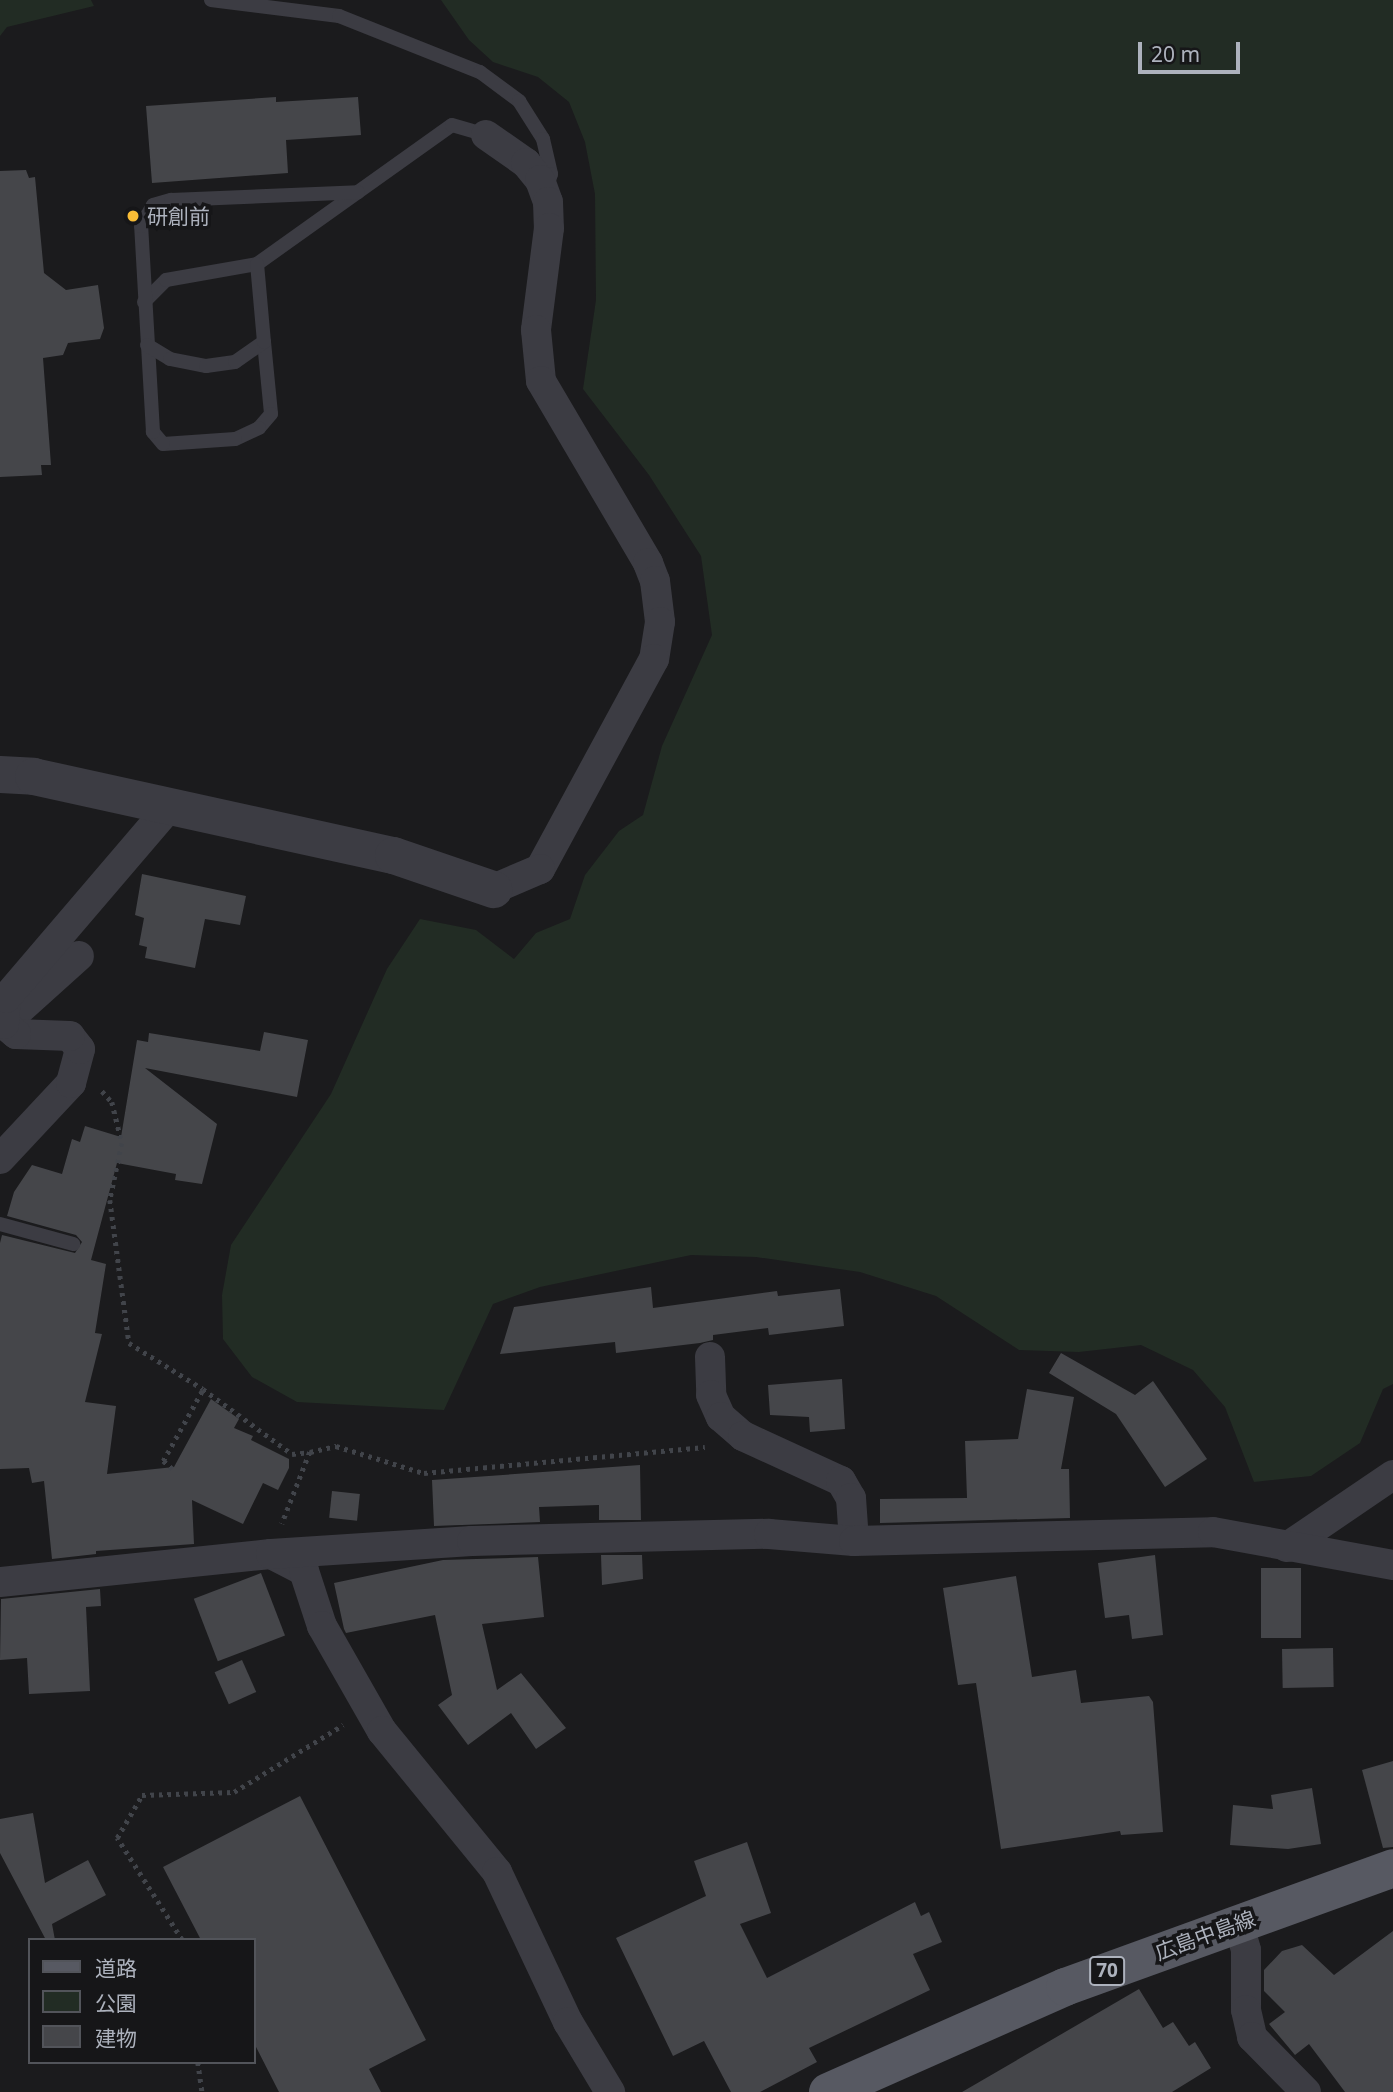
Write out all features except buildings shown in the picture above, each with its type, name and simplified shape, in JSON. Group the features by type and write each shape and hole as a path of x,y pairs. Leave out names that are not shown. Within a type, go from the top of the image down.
{"main road":[{"name":"広島中島線","path":"828,2092 1065,1987 1238,1922 1393,1868"}],"street":[{"path":"0,774 33,776 393,855 493,889 540,869 654,659 659,641 658,599 648,563 541,382 536,354 549,228 544,194 526,163 486,135"},
{"path":"4,1024 6,998 169,807"},
{"path":"4,1024 79,956"},
{"path":"0,1159 71,1083 80,1049 70,1036 16,1034 4,1024"},
{"path":"709,1357 711,1395 721,1417 743,1436 841,1481 850,1498 854,1541"},
{"path":"1287,1547 1393,1475"},
{"path":"0,1583 271,1554 472,1541 769,1534 854,1541 1065,1539 1213,1532 1393,1565"},
{"path":"271,1554 304,1571 322,1626 369,1709 497,1872 568,2022 610,2092"},
{"path":"1238,1922 1245,1950 1245,2010 1252,2037 1306,2092"}],"lane":[{"path":"211,0 339,16 480,72 519,101 543,139 551,174 544,194"},
{"path":"144,302 166,280 257,264 452,125 486,135"},
{"path":"257,264 271,414 259,428 236,439 163,444 153,432 144,302 141,226 153,205 172,200 358,192"},
{"path":"147,345 170,359 206,366 235,362 264,342"},
{"path":"0,1224 74,1244"}],"path":[{"path":"77,1062 112,1102 122,1143 110,1200 129,1343 203,1389 292,1454 336,1446 424,1473 719,1445 743,1436"},
{"path":"172,1469 163,1461 203,1389"},
{"path":"271,1554 310,1452"},
{"path":"181,1938 117,1838 142,1795 234,1792 369,1709"},
{"path":"192,2092 202,2090 198,2064"}],"green space":[{"path":"0,0 91,0 94,6 7,27 0,36"},
{"path":"441,0 1393,0 1393,1384 1383,1389 1360,1443 1311,1476 1254,1482 1225,1407 1193,1370 1141,1345 1079,1352 1019,1350 936,1296 860,1272 756,1257 691,1255 540,1287 493,1304 444,1410 297,1402 252,1377 223,1339 222,1295 231,1245 331,1094 387,969 420,919 476,930 514,959 536,933 570,919 585,875 619,831 643,815 662,746 712,635 701,556 649,475 583,389 596,300 595,194 585,142 569,102 538,77 493,62 469,40"}],"place":[{"name":"研創前","path":"133,216"}]}
